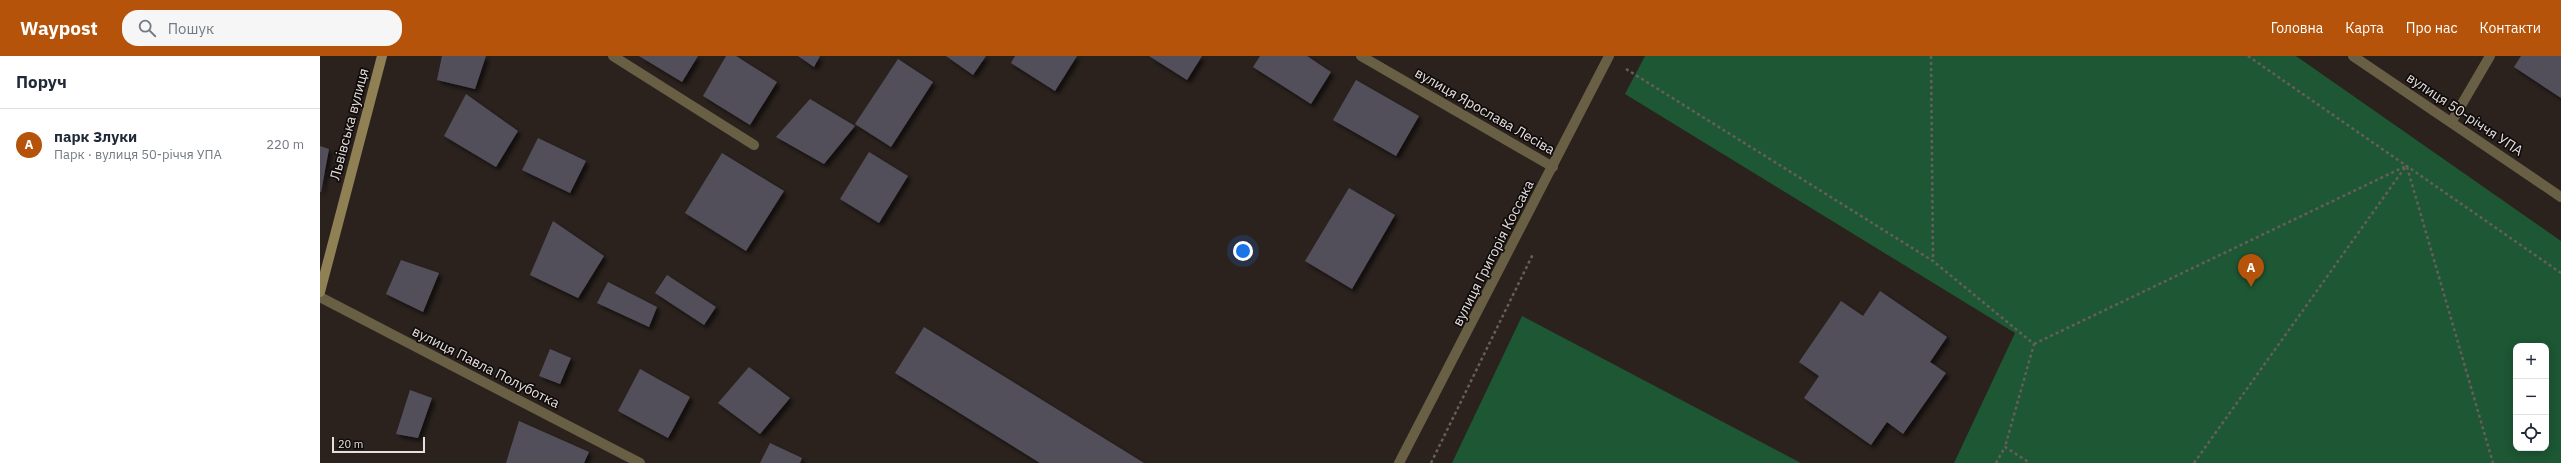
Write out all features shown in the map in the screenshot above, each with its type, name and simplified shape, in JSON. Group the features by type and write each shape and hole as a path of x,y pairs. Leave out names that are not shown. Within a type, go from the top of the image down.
{"main road":[{"name":"Львівська вулиця","path":"320,292 382,56"}],"street":[{"path":"613,56 754,145"},
{"name":"вулиця Ярослава Лесіва","path":"1361,56 1553,167"},
{"name":"вулиця Григорія Коссака","path":"1399,463 1609,56"},
{"name":"вулиця 50-річчя УПА","path":"2353,56 2452,121 2561,197"},
{"path":"2452,121 2490,56"},
{"name":"вулиця Павла Полуботка","path":"320,297 640,463"}],"path":[{"path":"1931,56 1933,261"},
{"path":"2248,56 2561,274"},
{"path":"1621,75 1627,62"},
{"path":"1624,68 1933,261 2034,344"},
{"path":"1996,463 2005,447 2034,344 2406,166"},
{"path":"2194,463 2406,166"},
{"path":"2406,166 2493,463"},
{"path":"1431,463 1536,248"},
{"path":"2005,447 2030,463"}],"green space":[{"path":"1645,56 2296,56 2561,241 2561,463 1954,463 2015,333 1625,94"},
{"path":"1522,316 1801,463 1452,463"}],"building":[{"path":"442,56 486,56 475,89 437,80"},
{"path":"639,56 698,56 682,82"},
{"path":"726,56 736,56 777,82 750,125 703,96"},
{"path":"798,56 820,56 814,67"},
{"path":"946,56 986,56 973,75"},
{"path":"1015,56 1077,56 1055,91 1011,63"},
{"path":"1149,56 1202,56 1187,80"},
{"path":"1260,56 1307,56 1331,72 1311,104 1253,67"},
{"path":"2521,56 2561,56 2561,98 2514,67"},
{"path":"898,59 933,82 891,147 855,124"},
{"path":"1356,80 1419,116 1396,156 1333,120"},
{"path":"466,94 518,131 496,167 444,136"},
{"path":"810,99 855,126 824,164 776,137"},
{"path":"538,138 586,161 570,193 522,170"},
{"path":"320,146 329,149 321,192 320,192"},
{"path":"869,152 908,176 879,223 840,199"},
{"path":"722,153 784,191 746,251 685,213"},
{"path":"1349,188 1395,215 1352,289 1305,261"},
{"path":"553,221 604,256 578,298 530,275"},
{"path":"401,260 439,273 423,312 386,294"},
{"path":"667,275 716,307 704,325 655,293"},
{"path":"608,282 657,307 649,327 597,303"},
{"path":"1880,291 1947,337 1930,362 1946,373 1903,434 1887,422 1871,445 1804,398 1819,376 1799,362 1841,301 1863,316"},
{"path":"924,327 1144,463 1040,463 895,373"},
{"path":"550,349 571,358 560,384 539,376"},
{"path":"749,367 790,398 760,434 718,403"},
{"path":"640,369 690,397 668,438 618,411"},
{"path":"410,390 432,398 418,438 396,434"},
{"path":"519,421 589,452 584,463 506,463"},
{"path":"770,443 802,458 800,463 760,463"}],"place":[{"name":"парк Злуки","path":"2251,287"}]}
